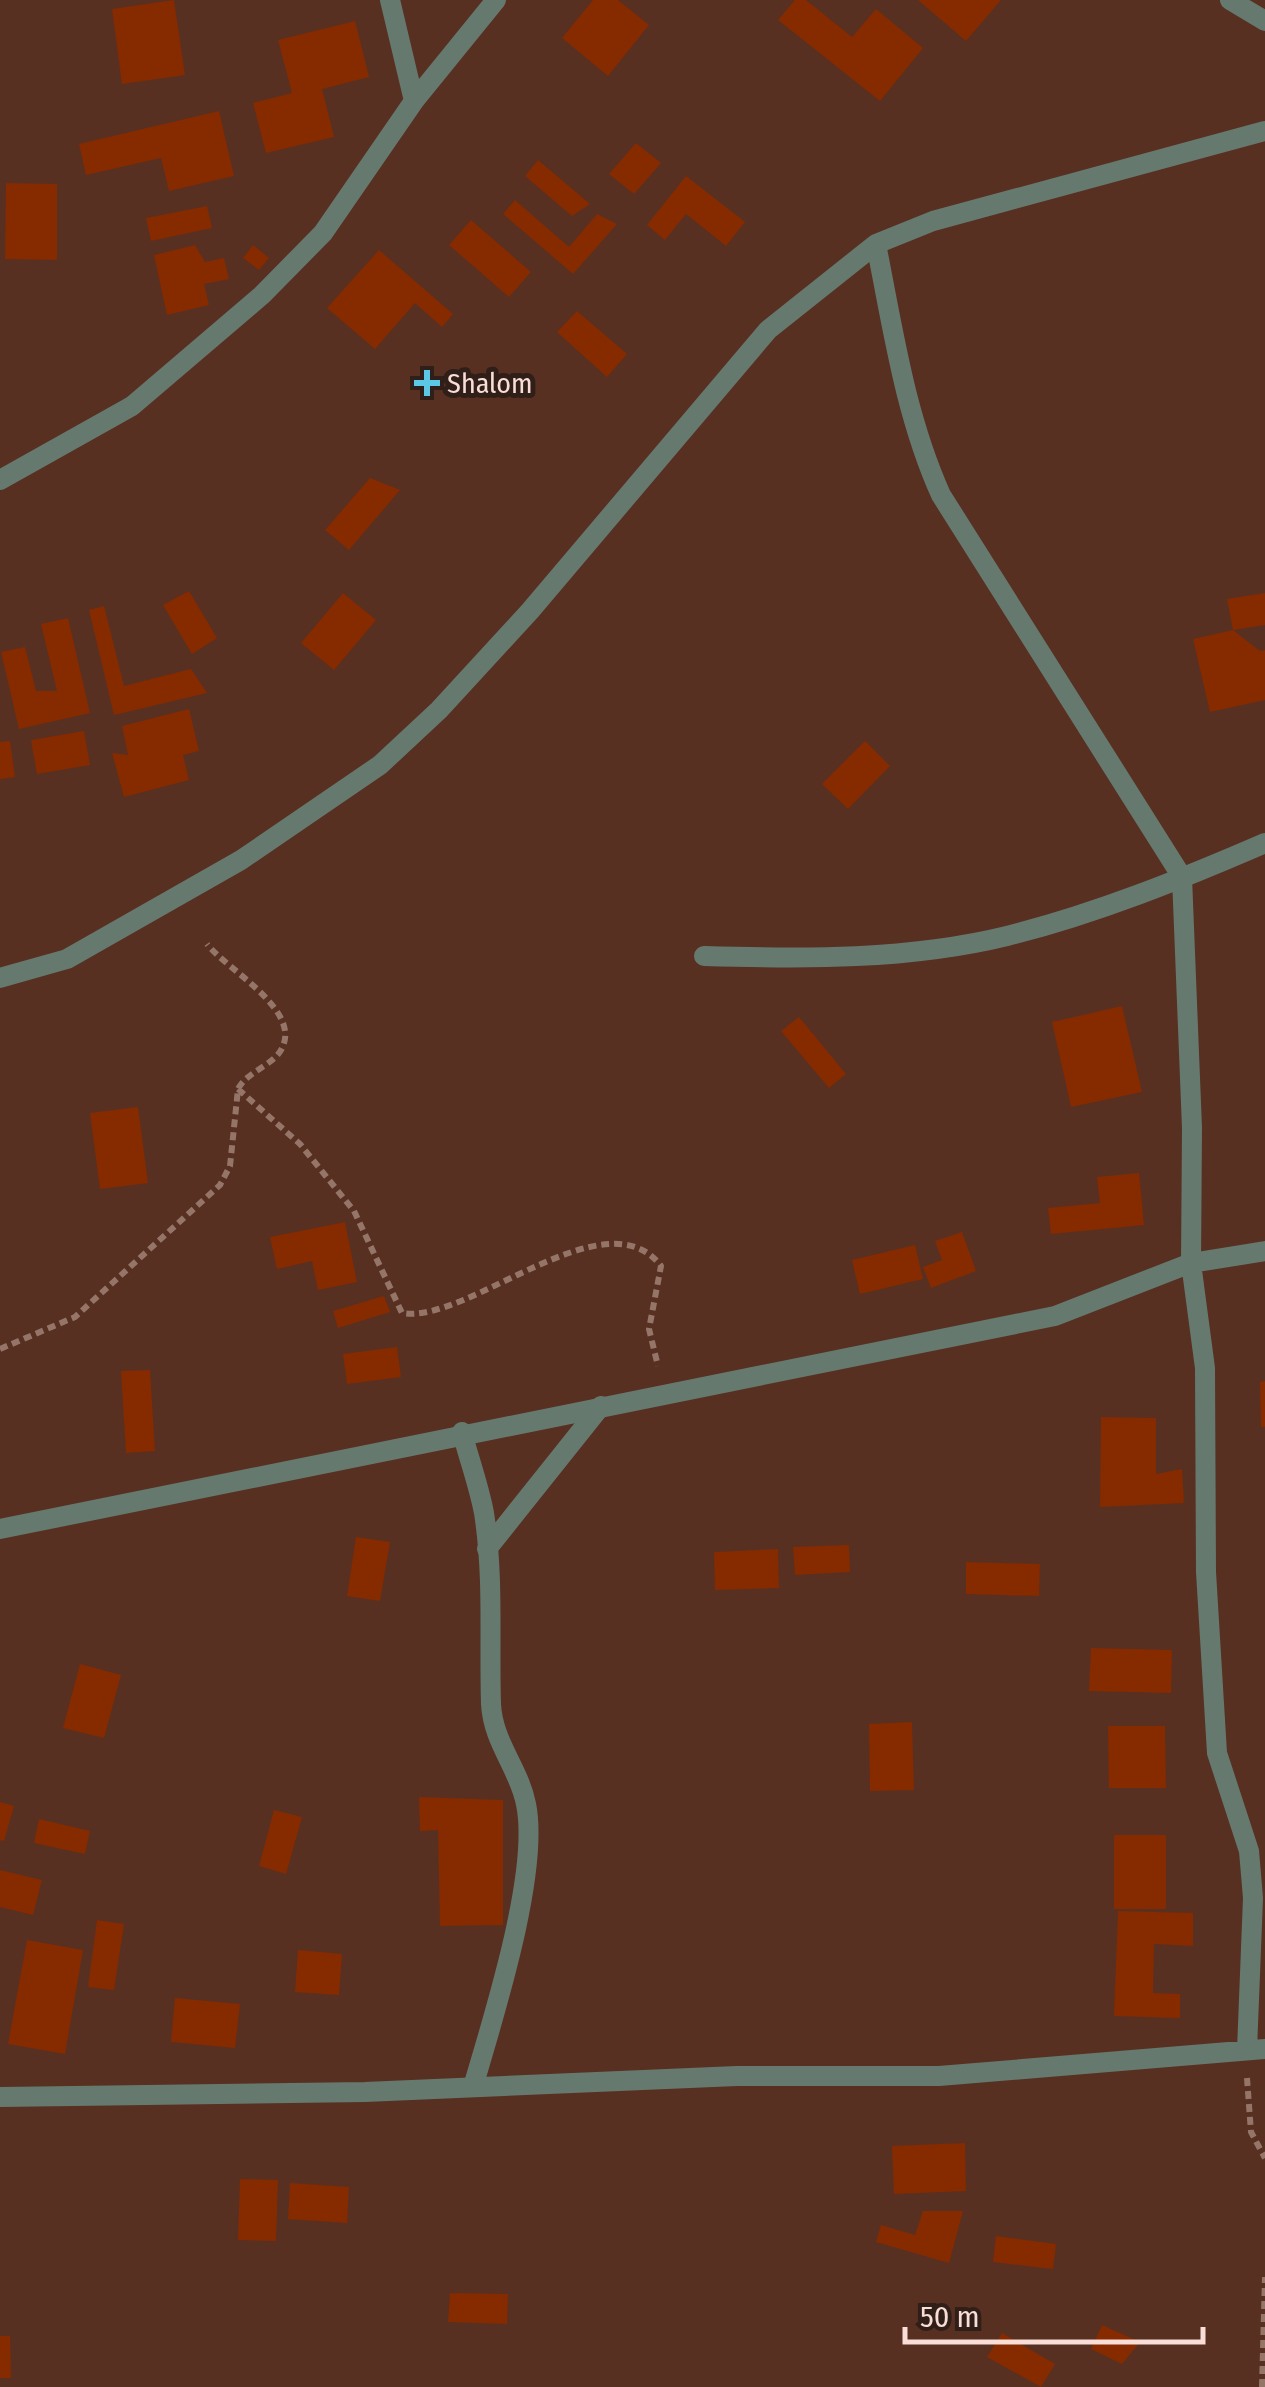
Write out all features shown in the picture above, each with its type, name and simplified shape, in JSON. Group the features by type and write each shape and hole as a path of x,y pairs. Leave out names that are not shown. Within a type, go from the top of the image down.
{"street":[{"path":"390,0 414,101"},
{"path":"0,480 132,406 262,295 323,234 414,101 496,0"},
{"path":"1230,0 1265,21"},
{"path":"0,978 67,959 85,949 241,860 380,764 439,710 530,610 768,330 876,244 933,221 1265,131"},
{"path":"0,2097 473,2087 737,2076 938,2076 1256,2050 1249,1851 1217,1753 1206,1572 1205,1368 1192,1262 1192,1128 1182,878 940,495 921,451 908,404 876,244"},
{"path":"704,956 792,959 902,953 1004,937 1182,878 1265,843"},
{"path":"0,1529 462,1432 1056,1316 1192,1262 1265,1251"},
{"path":"487,1549 602,1406"},
{"path":"462,1432 483,1511 493,1724 526,1802 527,1818 520,1897 502,1986 473,2087"}],"path":[{"path":"0,1349 74,1318 220,1185 230,1166 238,1089 282,1049 284,1024 262,993 218,959 206,944"},
{"path":"238,1089 300,1144 354,1211 402,1314 443,1308 545,1262 588,1249 634,1249 656,1259 662,1274 649,1329 666,1394"},
{"path":"1256,2050 1250,2132 1265,2158"},
{"path":"1262,2387 1265,2276"}],"building":[{"path":"174,0 185,75 122,84 112,9"},
{"path":"593,0 618,0 649,25 608,76 562,38"},
{"path":"795,0 806,0 852,37 876,9 923,48 880,101 778,20"},
{"path":"918,0 1001,0 966,41"},
{"path":"355,21 369,77 322,89 334,137 266,153 253,103 292,93 278,40"},
{"path":"219,111 234,176 169,191 161,158 86,175 79,144"},
{"path":"636,143 661,163 634,194 609,174"},
{"path":"538,160 590,204 572,216 525,176"},
{"path":"686,176 745,222 726,246 686,214 665,240 647,225"},
{"path":"6,183 57,184 57,260 5,259"},
{"path":"515,200 569,247 597,214 617,224 573,274 503,214"},
{"path":"207,206 212,228 151,241 146,218"},
{"path":"471,220 531,272 509,297 449,245"},
{"path":"195,245 205,262 224,258 229,279 204,284 209,305 167,315 154,255"},
{"path":"253,245 269,258 259,270 243,258"},
{"path":"379,250 453,314 442,327 415,303 375,349 327,308"},
{"path":"577,311 627,354 607,377 557,332"},
{"path":"370,478 400,490 349,550 325,530"},
{"path":"189,591 217,638 192,654 163,605"},
{"path":"343,593 376,620 334,670 301,643"},
{"path":"1265,593 1265,625 1233,630 1227,599"},
{"path":"104,606 124,686 191,669 207,693 114,715 89,610"},
{"path":"68,618 90,713 19,729 1,652 25,647 36,691 57,691 41,624"},
{"path":"1233,630 1260,651 1265,650 1265,700 1210,712 1193,639"},
{"path":"189,709 199,751 183,755 189,780 124,797 112,753 128,755 122,726"},
{"path":"84,731 90,765 37,774 31,740"},
{"path":"10,741 15,777 0,779 0,742"},
{"path":"865,741 890,766 848,809 822,784"},
{"path":"1122,1006 1142,1092 1071,1107 1052,1022"},
{"path":"799,1017 846,1074 829,1088 781,1031"},
{"path":"138,1107 148,1183 100,1189 90,1113"},
{"path":"1139,1173 1144,1225 1051,1234 1048,1208 1100,1203 1097,1177"},
{"path":"345,1222 357,1282 318,1290 312,1261 277,1269 270,1237"},
{"path":"962,1232 976,1271 931,1288 923,1267 942,1260 935,1241"},
{"path":"915,1245 923,1279 860,1294 852,1260"},
{"path":"384,1296 390,1312 338,1328 333,1311"},
{"path":"397,1347 401,1377 347,1384 343,1354"},
{"path":"150,1370 155,1451 126,1453 121,1371"},
{"path":"1265,1381 1265,1427 1261,1427 1260,1382"},
{"path":"1101,1417 1156,1418 1156,1474 1182,1469 1184,1503 1100,1507"},
{"path":"356,1537 390,1542 380,1601 347,1596"},
{"path":"849,1545 850,1572 795,1575 793,1547"},
{"path":"778,1549 779,1588 715,1590 714,1552"},
{"path":"966,1562 1040,1564 1039,1596 966,1594"},
{"path":"1091,1648 1172,1650 1171,1693 1089,1691"},
{"path":"80,1664 121,1675 104,1738 63,1728"},
{"path":"912,1722 914,1790 870,1791 869,1724"},
{"path":"1108,1726 1165,1726 1166,1788 1109,1788"},
{"path":"419,1797 503,1800 503,1925 440,1926 438,1830 420,1831"},
{"path":"0,1802 14,1806 4,1841 0,1840"},
{"path":"274,1810 302,1817 286,1874 259,1866"},
{"path":"39,1819 90,1831 85,1854 34,1843"},
{"path":"1114,1835 1166,1835 1166,1909 1114,1909"},
{"path":"0,1870 42,1880 33,1915 0,1907"},
{"path":"1118,1911 1193,1913 1193,1946 1154,1944 1153,1993 1180,1994 1180,2018 1114,2016"},
{"path":"97,1920 124,1924 114,1990 88,1987"},
{"path":"27,1940 83,1950 65,2054 8,2044"},
{"path":"298,1950 342,1954 339,1995 295,1992"},
{"path":"175,1998 240,2004 235,2048 171,2042"},
{"path":"965,2143 966,2191 894,2194 892,2146"},
{"path":"240,2179 278,2180 276,2241 238,2240"},
{"path":"290,2183 349,2187 347,2223 288,2219"},
{"path":"923,2211 963,2211 949,2263 876,2242 881,2225 915,2235"},
{"path":"996,2236 1056,2244 1053,2269 993,2262"},
{"path":"450,2293 508,2294 507,2324 448,2322"},
{"path":"1102,2325 1140,2342 1122,2364 1091,2349"},
{"path":"1002,2333 1055,2364 1041,2387 987,2357"},
{"path":"0,2336 10,2336 11,2378 0,2378"}],"place":[{"name":"Shalom","path":"427,383"}]}
